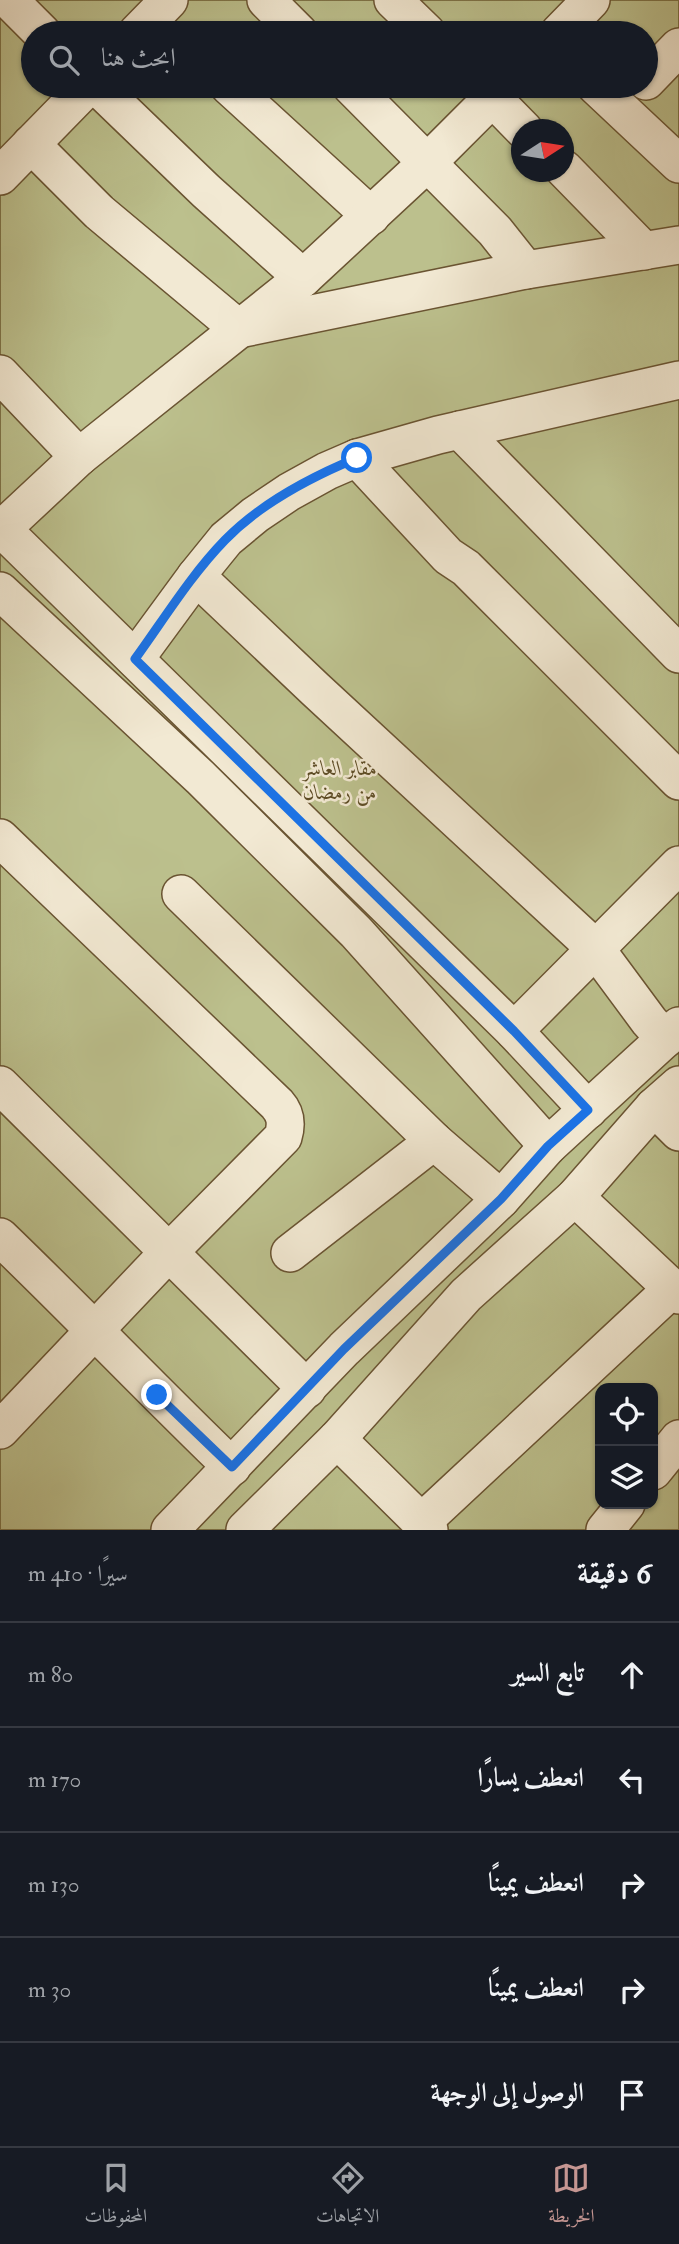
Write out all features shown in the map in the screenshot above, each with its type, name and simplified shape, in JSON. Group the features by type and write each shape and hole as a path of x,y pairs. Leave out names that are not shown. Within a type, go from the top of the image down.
{"lane":[{"path":"265,0 287,21"},
{"path":"393,0 415,21"},
{"path":"571,21 591,0"},
{"path":"11,8 28,21"},
{"path":"658,69 679,47"},
{"path":"0,176 76,98"},
{"path":"109,98 206,191 303,278"},
{"path":"242,98 371,216"},
{"path":"363,98 495,231 526,270"},
{"path":"484,98 428,162 303,278 79,457 1,528 514,1031 588,1110"},
{"path":"499,98 515,119"},
{"path":"623,98 679,164"},
{"path":"31,144 99,212 239,329"},
{"path":"574,177 661,248"},
{"path":"239,329 526,270 661,248"},
{"path":"0,374 79,457"},
{"path":"135,659 226,539 289,492 327,471 357,458 460,430 679,380"},
{"path":"460,430 679,654"},
{"path":"357,458 448,556 466,568 679,781"},
{"path":"170,1530 344,1349 501,1199 548,1146 672,1032 649,1021 595,948 315,690 196,576"},
{"path":"0,591 201,778 356,932 548,1146"},
{"path":"0,838 282,1109 286,1128 283,1137 169,1252 0,1430"},
{"path":"514,1031 679,865"},
{"path":"181,894 434,1141 501,1199"},
{"path":"0,1085 307,1389"},
{"path":"245,1530 337,1438 466,1295 671,1108"},
{"path":"290,1252 434,1141"},
{"path":"337,1438 426,1526 675,1292 575,1198"},
{"path":"0,1237 96,1329 157,1395 232,1467"},
{"path":"658,1465 679,1439"},
{"path":"605,1530 622,1509"}],"green space":[{"name":"مقابر العاشر من رمضان","path":"0,0 679,0 679,1530 0,1530"}],"route":[{"path":"157,1395 232,1467 344,1349 501,1199 548,1146 588,1110 514,1031 135,659 226,539 289,492 357,458"}]}
